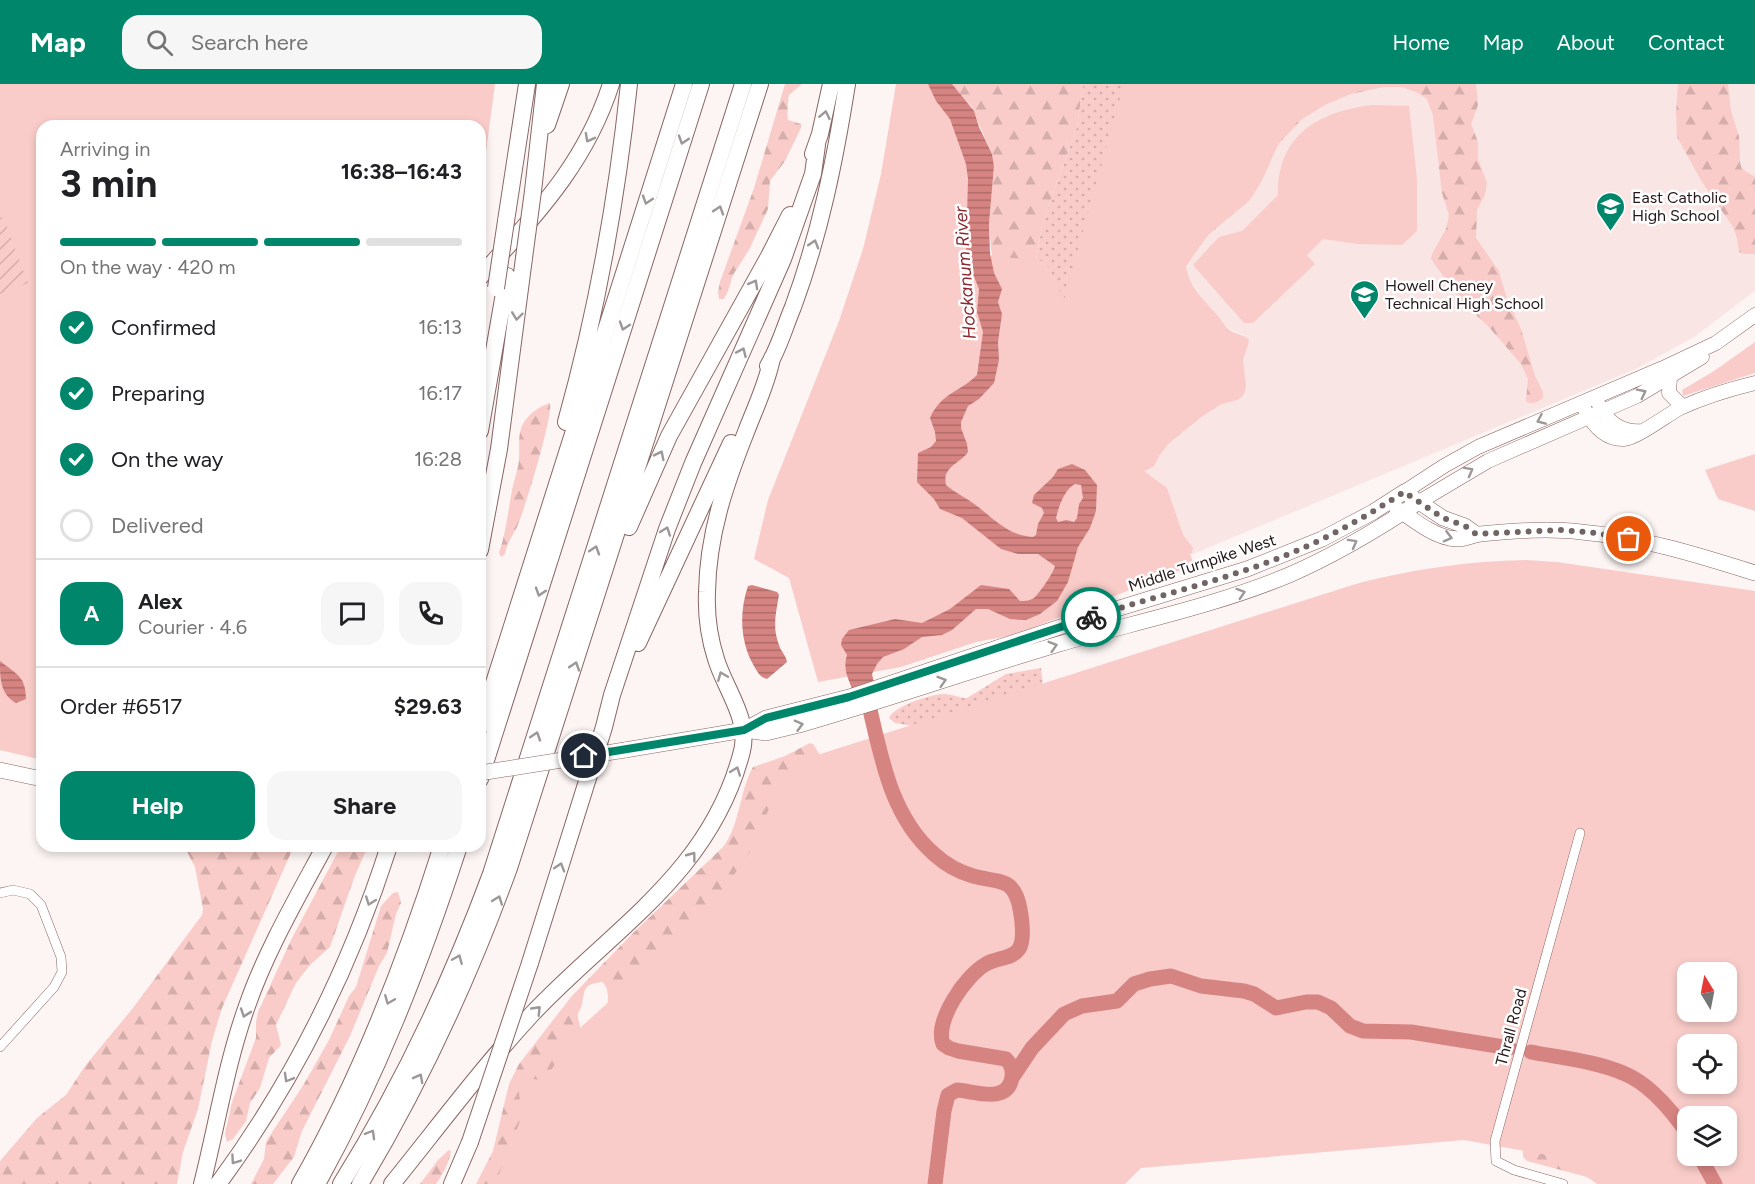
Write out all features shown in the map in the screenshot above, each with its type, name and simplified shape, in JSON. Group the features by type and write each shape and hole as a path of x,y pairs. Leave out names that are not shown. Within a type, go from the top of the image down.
{"highway":[{"path":"486,390 511,215 526,84"},
{"path":"511,215 532,84"},
{"path":"486,518 499,449 545,84"},
{"path":"537,160 561,84"},
{"path":"486,270 541,208 571,168 592,134 611,84"},
{"path":"551,504 557,452 588,336 603,264 622,142 628,84"},
{"path":"486,708 684,84"},
{"path":"486,760 701,84"},
{"path":"341,1184 378,1122 424,1032 456,964 483,894 503,838 743,84"},
{"path":"360,1184 435,1047 486,931 519,841 760,84"},
{"path":"452,1184 471,1142 530,963 612,695 667,529 693,463 783,260 813,174 831,84"},
{"path":"604,727 639,641 760,379 772,358 795,301 819,226 833,168 847,84"},
{"path":"607,564 628,530 669,436 776,243 818,145"},
{"path":"486,347 502,282"},
{"path":"392,1184 532,1014 649,904 689,860 712,824 731,785 742,751 744,730 719,670 710,636 706,601 708,563 714,523 767,379 772,358"},
{"path":"267,958 274,932 311,852"},
{"path":"202,1184 236,1040 246,1008 267,958 322,852"},
{"path":"218,1184 252,1135 304,1049 337,983 362,923 387,852"},
{"path":"300,1184 336,1118 372,1042 406,955 440,852"},
{"path":"317,1184 362,1098 396,1022 430,936 457,852"}],"main road":[{"path":"1716,343 1755,315"},
{"name":"Middle Turnpike West","path":"995,656 1257,587 1332,555 1488,461 1602,411 1670,377 1701,359 1716,343"},
{"name":"Middle Turnpike West","path":"486,772 744,730 770,732 995,656 1125,606 1264,564 1318,541 1387,503 1470,452 1716,343"},
{"path":"1670,377 1670,393 1683,407"},
{"path":"1581,403 1600,431 1613,437 1626,439 1683,407 1715,394 1755,383"},
{"path":"1595,397 1610,422 1622,428 1642,431"},
{"path":"1404,492 1446,520 1465,526 1476,534"},
{"path":"1387,503 1446,537 1464,540 1476,534 1550,530 1596,533 1674,549 1755,573"},
{"path":"0,770 36,778"}],"street":[{"name":"Thrall Road","path":"1563,1184 1514,1170 1496,1161 1495,1141 1580,833"},
{"path":"0,892 13,890 30,894 41,905 61,957 62,972 54,987 0,1047"}],"shaded area":[{"path":"928,84 952,84 974,111 992,154 994,166 989,224 990,253 994,273 1002,289 998,302 1002,314 998,342 999,360 994,383 979,399 968,406 961,422 961,428 968,452 949,469 945,479 946,485 1009,530 1033,537 1036,535 1038,524 1044,513 1042,508 1032,503 1034,495 1058,469 1072,464 1085,470 1097,485 1096,511 1090,528 1078,547 1068,582 1057,601 1040,614 1026,620 1010,619 988,609 976,609 952,630 942,635 922,637 904,649 883,657 872,674 875,688 854,695 846,671 847,655 841,645 842,639 849,630 895,619 922,623 950,609 981,585 1009,589 1020,601 1029,600 1039,592 1055,566 1038,554 1018,554 1001,549 962,518 940,509 934,499 917,482 918,453 931,447 936,441 930,418 945,398 977,375 983,332 977,312 979,289 966,252 968,179 966,164 950,119 936,101","holes":["1075,484 1081,485 1083,498 1079,504 1077,518 1074,522 1066,520 1058,522 1056,518 1065,494"]},
{"path":"1400,84 1755,84 1755,291 1694,337 1638,368 1191,555 1167,488 1144,471 1154,466 1169,443 1201,417 1221,404 1242,397 1246,386 1242,366 1243,358 1249,341 1243,335 1227,328 1203,301 1187,274 1187,264 1208,235 1248,202 1278,145 1301,120 1325,105 1351,94 1388,86 1401,87"},
{"path":"748,586 777,592 779,595 775,620 776,632 787,662 767,679 759,674 749,657 742,627 745,596"},
{"path":"0,661 22,680 26,699 16,703 7,695 1,679"}],"green space":[{"path":"0,84 495,84 486,152 486,120 36,120 36,759 0,750"},
{"path":"785,84 802,84 789,95 788,112 788,120 801,124 801,128 785,161 770,181 768,209 749,250 733,275 724,299 719,299 720,282 754,188"},
{"path":"896,84 941,84 959,112 981,255 1045,261 1064,300 1124,84 1400,84 1401,87 1384,87 1349,95 1331,101 1300,120 1277,147 1254,194 1211,233 1186,266 1193,286 1226,327 1249,341 1243,360 1246,386 1244,394 1237,400 1221,404 1201,417 1169,443 1154,466 1144,471 1167,488 1194,565 1014,635 976,642 901,667 818,682 789,578 754,559 768,500 839,321 863,249 881,174"},
{"path":"952,84 1083,84 1077,127 1043,221 1032,281 993,270 989,224 994,166 992,154 971,106"},
{"path":"1083,84 1177,84 1179,156 949,468 1032,282 1043,221 1077,127"},
{"path":"1177,84 1476,84 1478,105 1471,124 1478,142 1478,159 1487,183 1485,195 1477,210 1476,238 1499,271 1506,296 1521,329 1535,376 1543,392 1543,398 1532,403 1526,401 1528,379 1521,364 1488,326 1461,301 1431,259 1446,229 1449,215 1442,193 1433,116 1427,99 1402,87 1388,86 1351,94 1325,105 1301,120 1278,145 1248,202 1208,235 1186,266 1193,286 1226,327 1249,341 1242,366 1246,386 1242,397 1221,404 1201,417 1169,443 1154,466 1138,474 1193,548 1192,553 1055,603"},
{"path":"1678,84 1728,84 1731,111 1739,136 1740,163 1742,169 1755,177 1755,254 1739,252 1733,227 1702,182 1677,137"},
{"path":"1373,105 1409,106 1417,179 1417,231 1402,245 1358,244 1323,239 1307,255 1315,264 1253,323 1244,323 1193,265 1219,237 1242,231 1278,195 1285,156 1293,142 1305,130 1335,113"},
{"path":"3,217 28,283 0,294 0,218"},
{"path":"1755,342 1755,373 1683,396 1682,390"},
{"path":"550,403 543,445 525,505 505,554 501,557 499,553 518,466 520,431 529,416"},
{"path":"1755,454 1755,511 1718,499 1705,470"},
{"path":"1526,560 1557,562 1755,591 1755,1184 1602,1184 1553,1156 1464,1140 1141,1168 1125,1184 495,1184 522,1116 517,1078 544,1080 582,1026 687,932 718,898 751,850 792,763 1359,583 1400,574 1484,562"},
{"path":"1041,668 1043,686 988,739 895,723 889,718 898,709 922,698 944,694 967,698 1006,674"},
{"path":"810,743 852,790 607,1014 608,996 605,985 602,982 591,984 586,988 578,1014 581,1031 540,1184 476,1184 493,1151 509,1084 519,1064 571,997 631,935 724,846 734,827 745,786 753,767 785,756"},
{"path":"187,852 291,852 222,1008 212,1041 198,1109 183,1152 177,1184 0,1184 0,1161 37,1118 66,1095 85,1066 133,1008 202,915 203,909 195,867"},
{"path":"338,852 365,852 330,947 310,965 296,983 276,1025 281,1045 269,1058 260,1088 250,1103 246,1121 233,1139 227,1142 225,1134 232,1102 256,1038 258,1012 292,938"},
{"path":"398,892 401,903 396,914 387,953 379,966 350,1036 302,1131 294,1157 273,1184 251,1184 264,1159 266,1142 304,1084 329,1040 349,996 356,987 381,906 393,893"},
{"path":"1528,1141 1640,1184 1597,1184 1587,1177 1527,1161 1523,1157 1523,1151"},
{"path":"449,1150 451,1151 447,1164 436,1184 420,1184 438,1160"}],"waterway":[{"name":"Hockanum River","path":"866,693 888,780 906,820 918,838 934,854 957,870 1009,886 1017,898 1022,918 1019,949 1012,955 990,962 978,970 961,988 947,1011 943,1023 941,1034 943,1044 958,1051 1006,1059 1012,1070 1012,1077 1009,1086 997,1094 957,1090 948,1095 935,1184"},
{"path":"1012,1078 1032,1048 1064,1014 1082,1006 1117,1001 1134,984 1171,976 1201,986 1254,994 1276,1008 1318,1002 1331,1008 1350,1026 1363,1031 1411,1032 1510,1048"},
{"path":"1531,1052 1601,1065 1623,1073 1651,1091 1677,1119"},
{"path":"1705,1166 1715,1184"}],"way so far":[{"path":"1091,617 1244,570 1287,554 1361,519 1404,492 1443,518 1465,526 1476,534 1561,530 1629,539"}],"place":[{"name":"East Catholic High School","path":"1611,232"},
{"name":"Howell Cheney Technical High School","path":"1364,320"}],"route":[{"path":"584,756 744,730 766,718 849,697 1091,617"}]}
